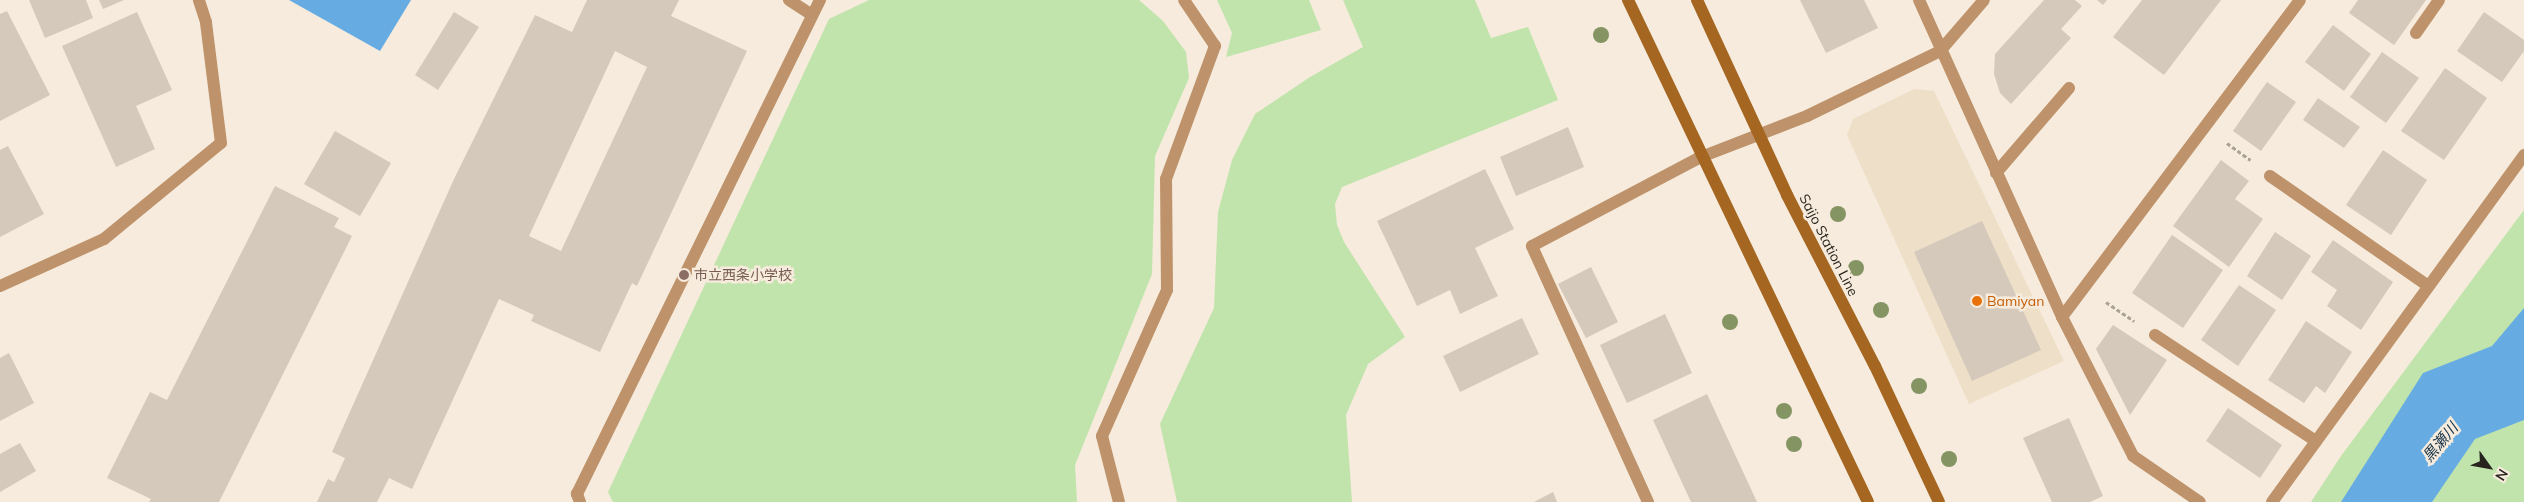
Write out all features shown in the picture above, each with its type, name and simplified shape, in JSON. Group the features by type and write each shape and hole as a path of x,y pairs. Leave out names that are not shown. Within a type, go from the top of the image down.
{"main road":[{"path":"1628,0 1868,502"},
{"name":"Saijo Station Line","path":"1697,0 1758,134 1938,502"}],"street":[{"path":"0,286 104,239 221,143 206,22 199,0"},
{"path":"788,0 812,15"},
{"path":"580,502 577,494 820,0"},
{"path":"1119,502 1102,436 1167,290 1166,179 1215,46 1184,0"},
{"path":"1919,0 2062,317 2133,456 2200,502"},
{"path":"1648,502 1532,246 1702,157 1807,116 1940,50 1984,0"},
{"path":"2062,317 2206,128 2300,0"},
{"path":"2416,33 2439,0"},
{"path":"1996,173 2069,88"},
{"path":"2272,502 2427,285 2524,155"},
{"path":"2270,176 2427,285"},
{"path":"2155,335 2316,441"}],"path":[{"path":"2206,128 2270,176"},
{"path":"2085,287 2155,335"}],"shaded area":[{"path":"1914,89 1934,91 2064,361 1969,404 1847,135 1853,119"}],"green space":[{"path":"869,0 1139,0 1163,21 1186,52 1189,78 1155,156 1152,274 1075,465 1077,502 613,502 608,492 829,19"},
{"path":"1217,0 1309,0 1321,30 1226,57 1232,33"},
{"path":"1343,0 1475,0 1491,38 1528,27 1558,100 1342,187 1335,204 1337,225 1344,242 1405,337 1368,364 1346,415 1352,502 1177,502 1160,424 1214,308 1218,212 1232,160 1255,114 1310,77 1363,47"},
{"path":"2524,210 2524,502 2311,502 2341,456"}],"water":[{"path":"289,0 411,0 380,51"},
{"name":"黒瀬川","path":"2524,308 2524,420 2475,439 2432,502 2341,502 2423,373 2492,346"}],"building":[{"path":"29,0 86,0 93,18 45,38"},
{"path":"99,0 124,0 103,9"},
{"path":"587,0 679,0 671,16 747,51 637,286 632,283 600,352 531,321 534,315 499,299 412,489 389,478 377,502 317,502 328,479 334,482 345,458 332,452 454,179 535,15 572,32","holes":["615,51 647,67 561,251 529,236"]},
{"path":"1800,0 1864,0 1878,28 1826,53"},
{"path":"2044,0 2075,0 2082,6 2061,29 2071,38 2011,104 2000,93 1994,74 1995,54"},
{"path":"2097,0 2107,0 2103,5"},
{"path":"2142,0 2221,0 2164,75 2113,37"},
{"path":"2358,0 2426,0 2394,45 2349,13"},
{"path":"7,11 50,95 0,121 0,14"},
{"path":"137,12 172,90 136,106 155,149 116,167 62,46"},
{"path":"454,12 479,27 438,90 415,75"},
{"path":"2484,12 2524,40 2524,51 2502,82 2457,51"},
{"path":"2333,25 2371,54 2344,91 2305,62"},
{"path":"2382,52 2419,78 2386,123 2350,97"},
{"path":"2445,68 2487,98 2444,160 2401,131"},
{"path":"2267,82 2296,102 2261,151 2233,131"},
{"path":"2318,98 2360,127 2344,148 2303,120"},
{"path":"1568,127 1584,167 1516,196 1500,157"},
{"path":"335,131 391,163 360,216 304,184"},
{"path":"8,146 44,214 0,237 0,150"},
{"path":"2383,150 2427,180 2391,235 2346,205"},
{"path":"2221,160 2249,181 2235,199 2263,219 2229,267 2173,226"},
{"path":"1485,169 1514,229 1475,248 1498,296 1460,314 1450,290 1417,306 1377,221"},
{"path":"275,186 339,218 334,227 352,236 219,502 149,502 151,499 107,478 150,392 167,400"},
{"name":"Bamiyan","path":"1982,221 2041,350 1972,381 1914,252"},
{"path":"2275,232 2311,256 2282,300 2247,276"},
{"path":"2172,235 2223,270 2183,328 2132,293"},
{"path":"2333,240 2393,282 2361,330 2327,306 2337,290 2311,272"},
{"path":"1591,267 1618,322 1586,338 1558,284"},
{"path":"2239,285 2276,310 2238,366 2201,340"},
{"path":"1665,314 1692,373 1627,403 1600,345"},
{"path":"1522,318 1539,354 1460,392 1443,356"},
{"path":"2306,321 2352,352 2325,393 2316,386 2304,403 2268,380"},
{"path":"2113,325 2167,360 2130,415 2096,349"},
{"path":"9,353 34,403 0,421 0,358"},
{"path":"1707,394 1757,502 1691,502 1653,420"},
{"path":"2228,408 2282,445 2260,478 2206,441"},
{"path":"2069,418 2103,496 2090,502 2052,502 2023,438"},
{"path":"20,443 36,471 0,492 0,454"},
{"path":"1553,492 1557,502 1534,502"}],"place":[{"name":"市立西条小学校","path":"684,275"},
{"name":"Bamiyan","path":"1977,301"}]}
